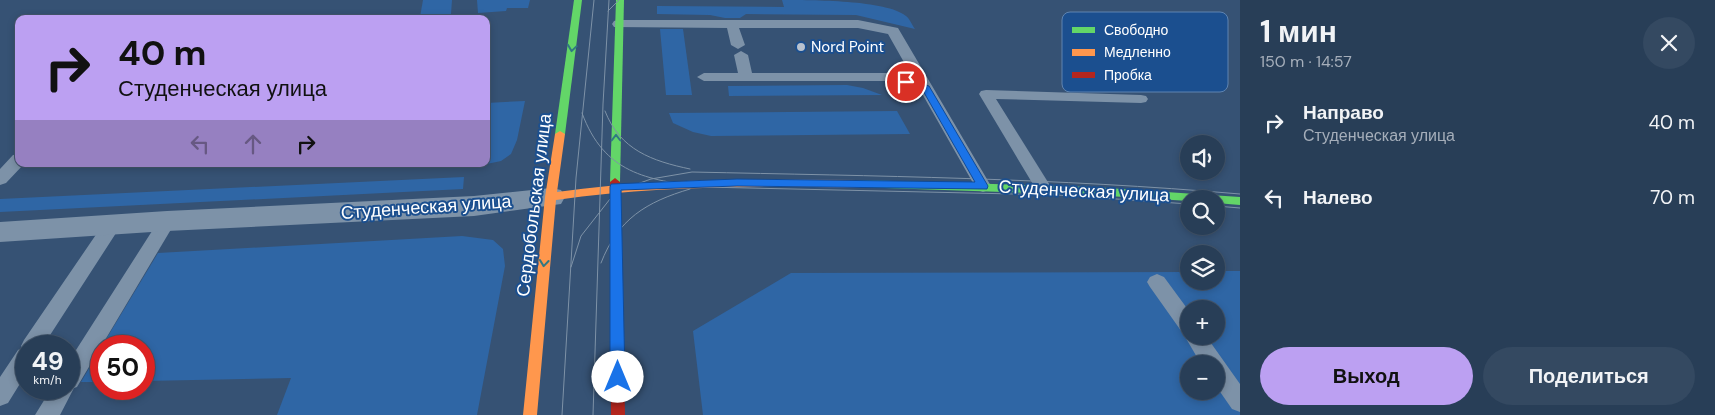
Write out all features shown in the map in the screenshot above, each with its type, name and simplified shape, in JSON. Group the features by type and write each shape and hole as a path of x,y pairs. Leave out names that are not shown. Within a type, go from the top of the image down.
{"main road":[{"name":"Сердобольская улица","path":"530,415 551,197 578,0"},
{"path":"618,415 615,187 620,0"},
{"name":"Студенческая улица","path":"551,197 591,189 615,187 737,182 1043,187 1240,201"}],"street":[{"name":"Студенческая улица","path":"0,232 167,221 474,206 551,197"}],"lane":[{"path":"618,24 858,24 893,31 983,186"},
{"path":"732,24 746,77"},
{"path":"704,77 887,77 926,88"},
{"path":"1043,187 986,94 1141,99"},
{"path":"0,179 15,163"},
{"path":"80,362 167,221"},
{"path":"39,335 112,225"},
{"path":"1156,282 1180,315"},
{"path":"0,396 15,373"},
{"path":"1225,381 1240,402"},
{"path":"47,415 56,400"}],"shaded area":[{"path":"423,0 452,0 451,14 420,15"},
{"path":"477,0 530,0 528,8 507,8 506,11 478,13"},
{"path":"782,0 848,2 883,7 906,16 915,29 856,15 746,14 740,18 725,18 710,15 657,14 657,6 784,7"},
{"path":"660,29 683,29 692,95 666,95"},
{"path":"847,85 863,88 882,95 729,96 728,86"},
{"path":"525,101 517,140 511,154 501,161 490,163 490,103"},
{"path":"897,111 910,134 711,136 693,132 673,123 669,113"},
{"path":"464,177 463,189 0,212 0,199"},
{"path":"462,236 493,240 503,249 505,266 477,415 277,415 291,378 155,381 155,335 109,335 158,253"},
{"path":"1225,271 1240,271 1240,415 703,415 693,331 791,273 1180,272 1180,290 1225,290"},
{"path":"90,367 90,382 81,382"}],"tram line":[{"path":"582,114 594,0"},
{"path":"608,11 609,0"},
{"path":"608,11 619,0"},
{"path":"602,148 608,11"},
{"path":"605,111 619,135 639,152 663,162 690,169"},
{"path":"562,415 576,178 582,114"},
{"path":"582,114 591,133 602,148"},
{"path":"600,212 602,148"},
{"path":"602,148 615,161 629,170 655,178"},
{"path":"655,178 692,172 898,176 1103,184 1240,194"},
{"path":"600,212 610,199 626,188 655,178"},
{"path":"655,178 704,187 1058,195 1180,203"},
{"path":"601,263 616,235 635,214 660,200 690,189"},
{"path":"1225,207 1240,208"},
{"path":"571,267 581,236 600,212"},
{"path":"593,415 600,212"}],"traffic: fast":[{"path":"560,134 578,0"},
{"path":"615,182 620,0"},
{"path":"859,184 1092,191 1240,201"}],"traffic: slow":[{"path":"530,415 551,197 560,134"},
{"path":"551,197 666,185 743,183 859,184"}],"traffic: jam":[{"path":"615,182 618,415"}],"place":[{"name":"Nord Point","path":"801,47"}],"route":[{"path":"618,377 615,187 737,182 983,186 926,88 906,82"}]}
